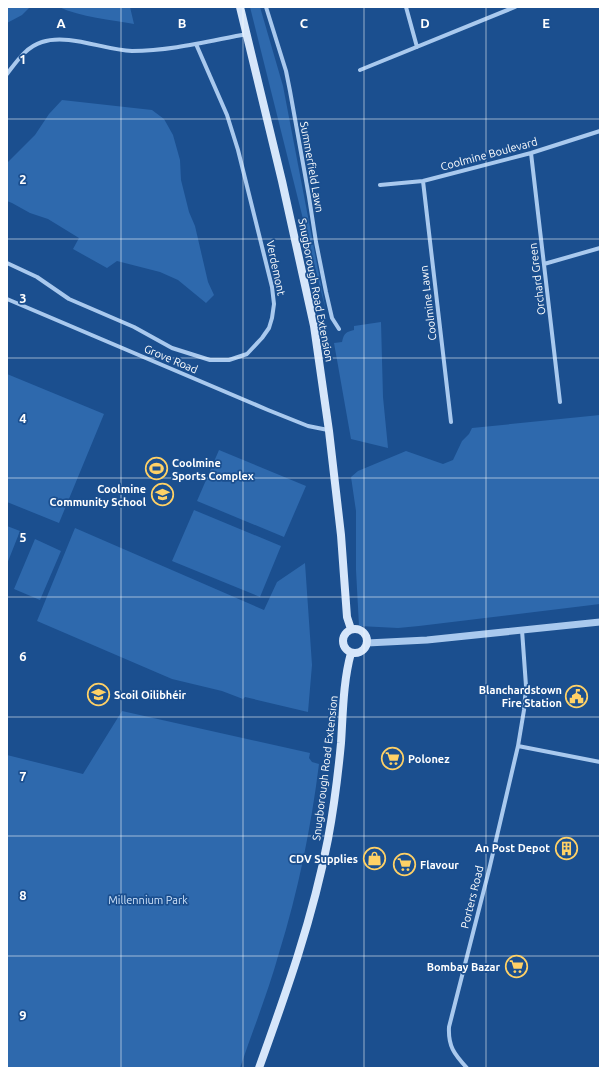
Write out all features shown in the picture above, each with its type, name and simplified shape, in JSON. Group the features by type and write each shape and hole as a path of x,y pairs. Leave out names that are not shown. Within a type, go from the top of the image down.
{"main road":[{"name":"Snugborough Road Extension","path":"240,7 282,181 314,326 329,430 341,535 346,617 351,629"},
{"path":"351,629 358,629 363,632 366,637 367,642 365,648 360,652 351,653 345,649 343,644 343,638 346,632 351,629"},
{"name":"Snugborough Road Extension","path":"259,1068 285,995 310,917 320,878 335,791 341,746 347,673 351,653"}],"street":[{"name":"Summerfield Lawn","path":"266,7 286,71 322,271 332,318 339,329"},
{"path":"406,7 417,47"},
{"path":"360,70 516,7"},
{"path":"7,74 26,50 49,40 65,40 131,51 196,44 246,34"},
{"name":"Verdemont","path":"7,263 37,277 69,299 134,327 172,348 210,360 229,360 246,354 262,338 269,328 272,318 274,304 272,287 248,187 229,122 196,44"},
{"name":"Coolmine Boulevard","path":"380,185 423,181 531,153 600,131"},
{"name":"Orchard Green","path":"531,153 560,402"},
{"name":"Coolmine Lawn","path":"423,181 451,422"},
{"path":"544,264 600,248"},
{"name":"Grove Road","path":"7,299 261,407 308,426 329,430"},
{"path":"367,642 427,640 600,622"},
{"name":"Porters Road","path":"467,1068 451,1049 448,1037 449,1027 489,870 518,746 526,686 522,630"},
{"path":"518,746 600,762"}],"green space":[{"path":"7,7 30,7 22,15 7,23"},
{"path":"59,7 130,7 134,24 86,16"},
{"path":"250,7 260,7 283,86 326,311"},
{"path":"62,100 152,110 164,119 173,135 180,160 181,180 189,212 195,226 208,282 214,295 206,303 178,280 160,272 117,261 107,268 73,249 79,238 48,219 30,213 7,201 7,163 35,135 49,114"},
{"path":"381,322 383,397 388,448 351,439 334,343 342,342 346,333 354,330 354,326"},
{"path":"7,374 104,414 59,523 7,502"},
{"path":"600,415 600,604 398,628 359,626 356,570 356,511 351,477 358,471 406,451 443,464 453,460 462,441 469,434 472,428"},
{"path":"219,450 306,486 284,537 197,501"},
{"path":"194,510 281,546 260,597 172,561"},
{"path":"7,526 20,531 7,564"},
{"path":"75,528 264,610 277,582 305,563 312,665 308,712 245,697 243,699 222,691 172,679 37,621"},
{"path":"35,539 61,551 40,600 14,589"},
{"name":"Millennium Park","path":"122,711 310,753 309,758 312,762 319,764 308,836 292,907 270,982 240,1068 7,1068 7,755 83,774"}],"place":[{"name":"Coolmine Sports Complex","path":"157,469"},
{"name":"Coolmine Community School","path":"162,495"},
{"name":"Scoil Oilibhéir","path":"99,695"},
{"name":"Blanchardstown Fire Station","path":"577,696"},
{"name":"Polonez","path":"392,759"},
{"name":"An Post Depot","path":"566,848"},
{"name":"CDV Supplies","path":"374,859"},
{"name":"Flavour","path":"405,865"},
{"name":"Bombay Bazar","path":"516,967"}]}
